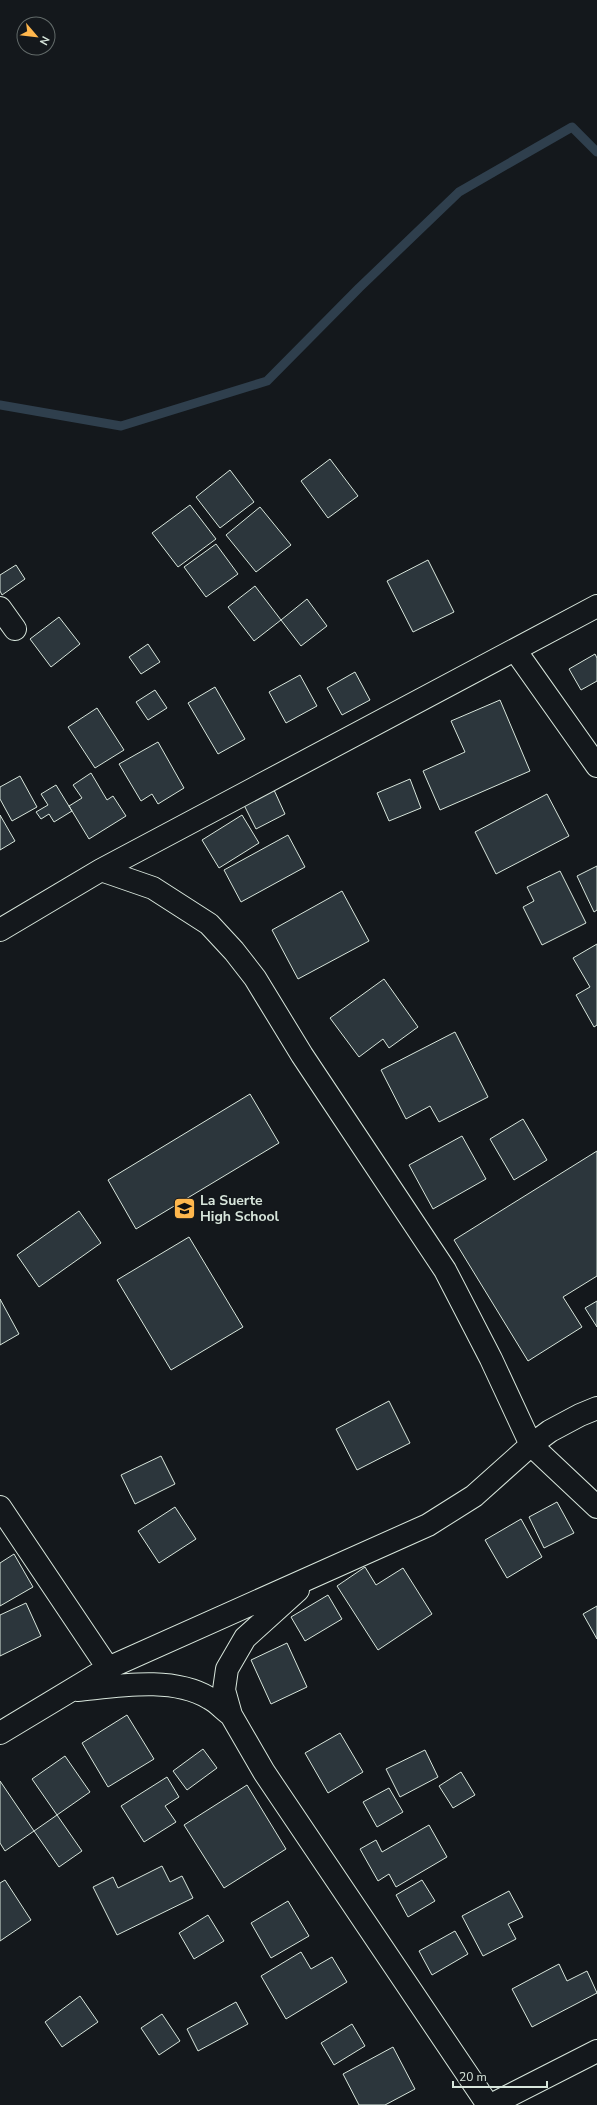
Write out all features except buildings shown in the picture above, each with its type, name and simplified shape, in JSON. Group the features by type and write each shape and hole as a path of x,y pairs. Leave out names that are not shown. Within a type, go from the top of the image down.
{"street":[{"path":"0,930 101,870 597,606"},
{"path":"0,608 15,629"},
{"path":"515,650 597,766"},
{"path":"101,870 153,888 209,924 234,951 255,978 302,1055 444,1270 491,1359 531,1445 597,1508"},
{"path":"0,1733 69,1690 108,1668 428,1525 474,1496 531,1445 556,1428 597,1408"},
{"path":"0,1507 108,1668"},
{"path":"314,1576 245,1638 227,1669 224,1690 231,1715 264,1772 490,2105 597,2051"},
{"path":"69,1690 172,1684 210,1698 231,1715"}],"waterway":[{"path":"0,405 121,426 267,381 359,288 459,192 572,127 597,152"}],"place":[{"name":"La Suerte High School","path":"185,1208"}]}
